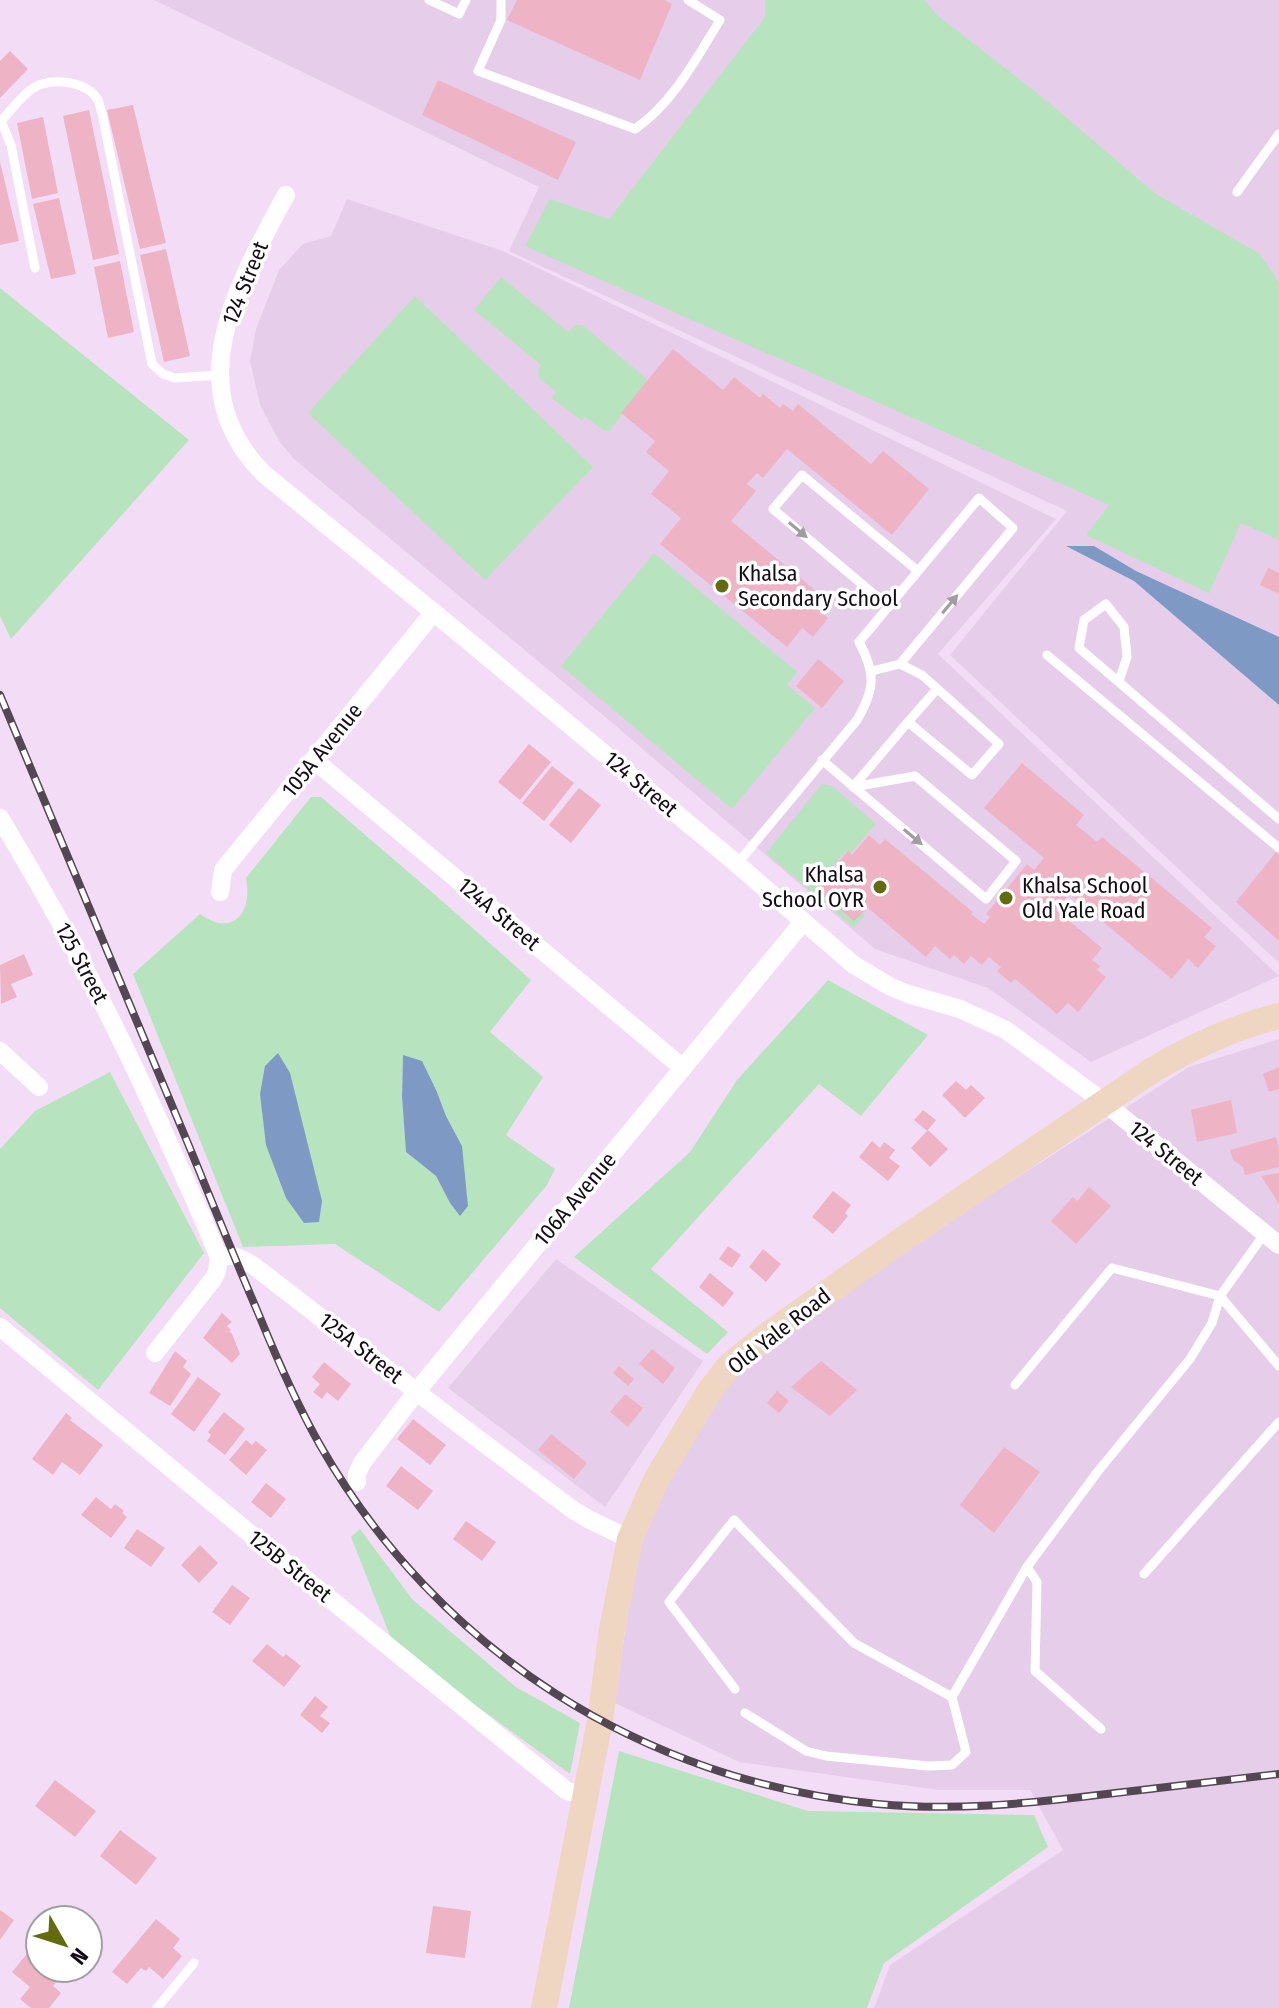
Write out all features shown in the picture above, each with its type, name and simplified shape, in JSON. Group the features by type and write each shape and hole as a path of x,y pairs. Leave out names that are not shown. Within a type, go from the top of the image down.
{"main road":[{"name":"Old Yale Road","path":"544,2008 600,1721 612,1629 630,1539 656,1480 719,1378 766,1336 1151,1071 1236,1029 1279,1016"}],"street":[{"name":"124 Street","path":"286,195 253,256 233,304 220,356 220,386 227,417 248,459 737,864 854,965 891,987 960,1009 1006,1030 1105,1103 1274,1236"},
{"name":"105A Avenue","path":"220,892 223,870 434,612"},
{"name":"124A Street","path":"314,760 683,1068"},
{"name":"125 Street","path":"0,818 74,947 156,1113 219,1258"},
{"name":"106A Avenue","path":"357,1482 362,1463 417,1391 803,922"},
{"path":"0,1051 39,1087"},
{"name":"125A Street","path":"219,1258 234,1255 254,1266 573,1510 630,1539"},
{"path":"155,1353 214,1278 219,1258"},
{"name":"125B Street","path":"0,1327 567,1791 586,1796"}],"lane":[{"path":"429,0 459,14 466,0"},
{"path":"501,0 501,20 478,71 635,129 652,117 672,94 720,20 688,0"},
{"path":"35,268 11,145 1,121 31,90 47,82 66,83 84,88 97,99 102,113 152,364 163,374 175,378 220,375"},
{"path":"1237,192 1279,134"},
{"path":"889,607 773,509 802,475 918,571"},
{"path":"737,864 865,705 872,671 859,642 979,498 1013,528 900,664 872,671"},
{"path":"1119,681 1127,657 1124,627 1106,604 1084,620 1079,648 1279,819"},
{"path":"1047,655 1279,848"},
{"path":"900,664 922,675 999,744 972,775 908,722"},
{"path":"853,787 937,689"},
{"path":"822,760 853,787 986,899 1016,861 915,776 853,787"},
{"path":"745,1713 806,1751 826,1756 928,1766 952,1765 966,1752 952,1697 1027,1567 1099,1470 1190,1359 1212,1323 1220,1296 1274,1236"},
{"path":"1015,1385 1112,1268 1220,1296 1279,1366"},
{"path":"1144,1574 1279,1422"},
{"path":"735,1689 669,1602 734,1520 854,1643 952,1697"},
{"path":"1027,1567 1037,1582 1035,1671 1101,1729"},
{"path":"157,2008 194,1963"}],"shaded area":[{"path":"154,0 1279,0 1279,963 950,655 1067,511 509,251 539,187"},
{"name":"Khalsa Secondary School","path":"347,199 503,251 1056,519 938,654 1279,976 1091,1062 988,988 875,949 609,720 294,459 279,441 260,405 250,361 256,329 279,270 303,244 331,236"},
{"path":"1279,1039 1279,2008 874,2008 890,1965 1063,1850 1030,1790 939,1790 739,1762 615,1703 635,1562 667,1479 733,1372 868,1274 1189,1067"},
{"path":"556,1259 703,1361 605,1507 448,1388"}],"green space":[{"path":"765,0 925,0 937,15 1042,97 1156,194 1260,254 1279,282 1279,540 1241,523 1209,593 1086,535 1109,505 525,246 550,199 609,219 765,17"},
{"path":"501,277 568,332 565,336 575,325 582,325 646,378 647,384 609,431 585,417 582,421 552,398 556,392 539,378 541,365 474,310"},
{"path":"0,288 189,440 11,639 0,616"},
{"path":"415,296 593,467 485,580 308,413"},
{"path":"654,553 797,672 787,685 815,708 732,809 561,666"},
{"path":"822,784 832,786 876,824 849,855 845,852 822,878 865,915 854,928 766,853"},
{"path":"311,797 321,797 531,980 490,1032 543,1077 506,1135 555,1169 547,1185 439,1312 335,1244 243,1247 133,974 200,914 222,923 238,918 246,901 246,878","holes":["403,1056 437,1092 462,1146 460,1215 436,1176 406,1152"]},
{"path":"828,980 928,1035 861,1116 819,1084 651,1269 728,1332 707,1354 574,1257 690,1152 737,1080"},
{"path":"110,1072 204,1253 98,1390 0,1308 0,1149 35,1111"},
{"path":"360,1529 412,1599 516,1687 580,1723 570,1774 394,1646 351,1537"},
{"path":"619,1751 808,1811 1034,1815 1048,1847 884,1963 867,2008 569,2008"}],"water":[{"path":"1066,546 1094,546 1136,571 1279,637 1279,705 1134,581"},
{"path":"278,1053 290,1073 322,1201 319,1222 304,1223 286,1198 266,1145 260,1094 265,1066"},
{"path":"403,1055 422,1061 462,1146 468,1206 460,1216 436,1176 406,1152"}],"building":[{"path":"517,0 664,0 672,4 640,80 507,20"},
{"path":"10,51 28,69 0,98 0,61"},
{"path":"438,80 576,142 558,180 422,115"},
{"path":"133,105 166,243 140,249 107,110"},
{"path":"89,110 119,254 93,260 63,116"},
{"path":"43,117 58,193 32,199 17,123"},
{"path":"0,162 19,241 0,245"},
{"path":"59,198 76,274 51,279 33,204"},
{"path":"166,249 190,356 164,362 140,255"},
{"path":"120,261 134,332 108,338 94,267"},
{"path":"673,349 723,390 734,377 760,398 763,394 780,408 783,404 793,411 798,404 871,464 883,451 929,489 892,535 787,449 763,478 757,473 747,484 756,491 731,521 827,600 819,610 828,618 813,637 802,628 787,647 660,544 681,518 651,494 669,471 646,452 655,441 621,413"},
{"path":"1268,568 1279,573 1279,594 1260,585"},
{"path":"818,659 844,681 822,708 796,686"},
{"path":"529,744 551,762 520,800 498,782"},
{"name":"Khalsa School OYR","path":"1022,763 1084,815 1076,825 1097,842 1102,837 1212,928 1204,937 1216,946 1198,968 1188,959 1172,979 1055,882 1053,885 1067,897 1056,910 1102,948 1092,960 1100,966 1097,970 1106,977 1078,1012 1068,1003 1057,1014 1015,979 1011,983 997,971 1001,967 989,957 982,965 971,956 964,964 954,955 950,959 935,946 926,957 868,908 854,921 816,889 848,851 852,855 869,835 880,845 885,839 984,924 990,917 986,914 1027,864 1034,870 1044,858 984,808"},
{"path":"552,766 574,783 544,821 522,803"},
{"path":"579,788 601,805 571,843 549,825"},
{"path":"1276,852 1279,855 1279,941 1236,902"},
{"path":"24,954 33,975 11,984 17,997 1,1004 0,965"},
{"path":"1279,1067 1279,1089 1269,1092 1263,1074"},
{"path":"956,1081 966,1090 971,1085 985,1098 965,1118 942,1095"},
{"path":"1231,1100 1237,1133 1197,1142 1191,1110"},
{"path":"923,1110 936,1120 927,1131 914,1120"},
{"path":"928,1130 948,1149 930,1167 911,1148"},
{"path":"1276,1137 1279,1167 1245,1175 1243,1167 1233,1160 1230,1150"},
{"path":"872,1141 880,1148 884,1142 895,1150 889,1158 900,1166 888,1181 859,1157"},
{"path":"1279,1173 1279,1204 1261,1176"},
{"path":"1089,1187 1111,1206 1076,1244 1051,1221 1073,1197 1077,1201"},
{"path":"833,1191 851,1205 845,1213 848,1216 833,1234 812,1217"},
{"path":"728,1246 741,1255 732,1268 719,1259"},
{"path":"763,1249 781,1264 766,1282 749,1267"},
{"path":"710,1273 734,1293 723,1307 699,1287"},
{"path":"222,1313 232,1322 227,1326 240,1354 232,1363 203,1338"},
{"path":"652,1349 675,1368 663,1384 639,1364"},
{"path":"175,1351 187,1361 183,1367 191,1374 170,1406 149,1393"},
{"path":"821,1361 857,1390 830,1416 791,1387"},
{"path":"324,1362 351,1384 338,1401 327,1392 322,1399 313,1392 320,1384 312,1377"},
{"path":"619,1366 634,1379 628,1386 613,1373"},
{"path":"198,1377 221,1394 194,1432 171,1414"},
{"path":"777,1391 789,1401 779,1413 767,1403"},
{"path":"625,1394 643,1408 628,1427 610,1412"},
{"path":"224,1412 245,1429 225,1455 207,1441 211,1435 208,1432"},
{"path":"66,1413 72,1418 70,1420 103,1445 80,1475 62,1462 53,1475 32,1459"},
{"path":"413,1419 446,1445 430,1465 397,1439"},
{"path":"551,1434 587,1463 574,1479 538,1450"},
{"path":"246,1440 252,1445 256,1441 267,1450 246,1475 229,1460"},
{"path":"1004,1447 1040,1472 994,1533 960,1505"},
{"path":"401,1466 433,1491 418,1510 386,1486"},
{"path":"266,1483 286,1499 271,1518 251,1502"},
{"path":"96,1497 111,1509 115,1504 127,1517 111,1538 81,1515"},
{"path":"466,1521 496,1542 482,1561 453,1539"},
{"path":"137,1529 165,1548 151,1567 124,1548"},
{"path":"200,1545 218,1563 199,1583 181,1565"},
{"path":"232,1585 250,1598 230,1625 212,1612"},
{"path":"267,1644 301,1666 284,1687 252,1661"},
{"path":"315,1696 328,1707 320,1716 330,1723 322,1733 300,1715"},
{"path":"55,1780 96,1811 75,1837 35,1806"},
{"path":"120,1830 157,1858 136,1885 100,1856"},
{"path":"433,1906 471,1911 465,1958 426,1953"},
{"path":"0,1910 14,1920 0,1940"},
{"path":"156,1919 180,1939 173,1948 182,1956 163,1979 149,1967 146,1971 141,1968 127,1984 112,1972"},
{"path":"24,1957 24,1982 12,1972"},
{"path":"26,1984 55,1984 53,1986 61,1993 49,2008 31,2008 20,1999 30,1987"}],"railway":[{"path":"0,695 303,1413 368,1518 424,1584 486,1643 555,1693 629,1735 708,1767 791,1791 878,1804 961,1807 1043,1801 1279,1774"}],"place":[{"name":"Khalsa Secondary School","path":"722,586"},
{"name":"Khalsa School OYR","path":"880,887"},
{"name":"Khalsa School Old Yale Road","path":"1006,898"}]}
